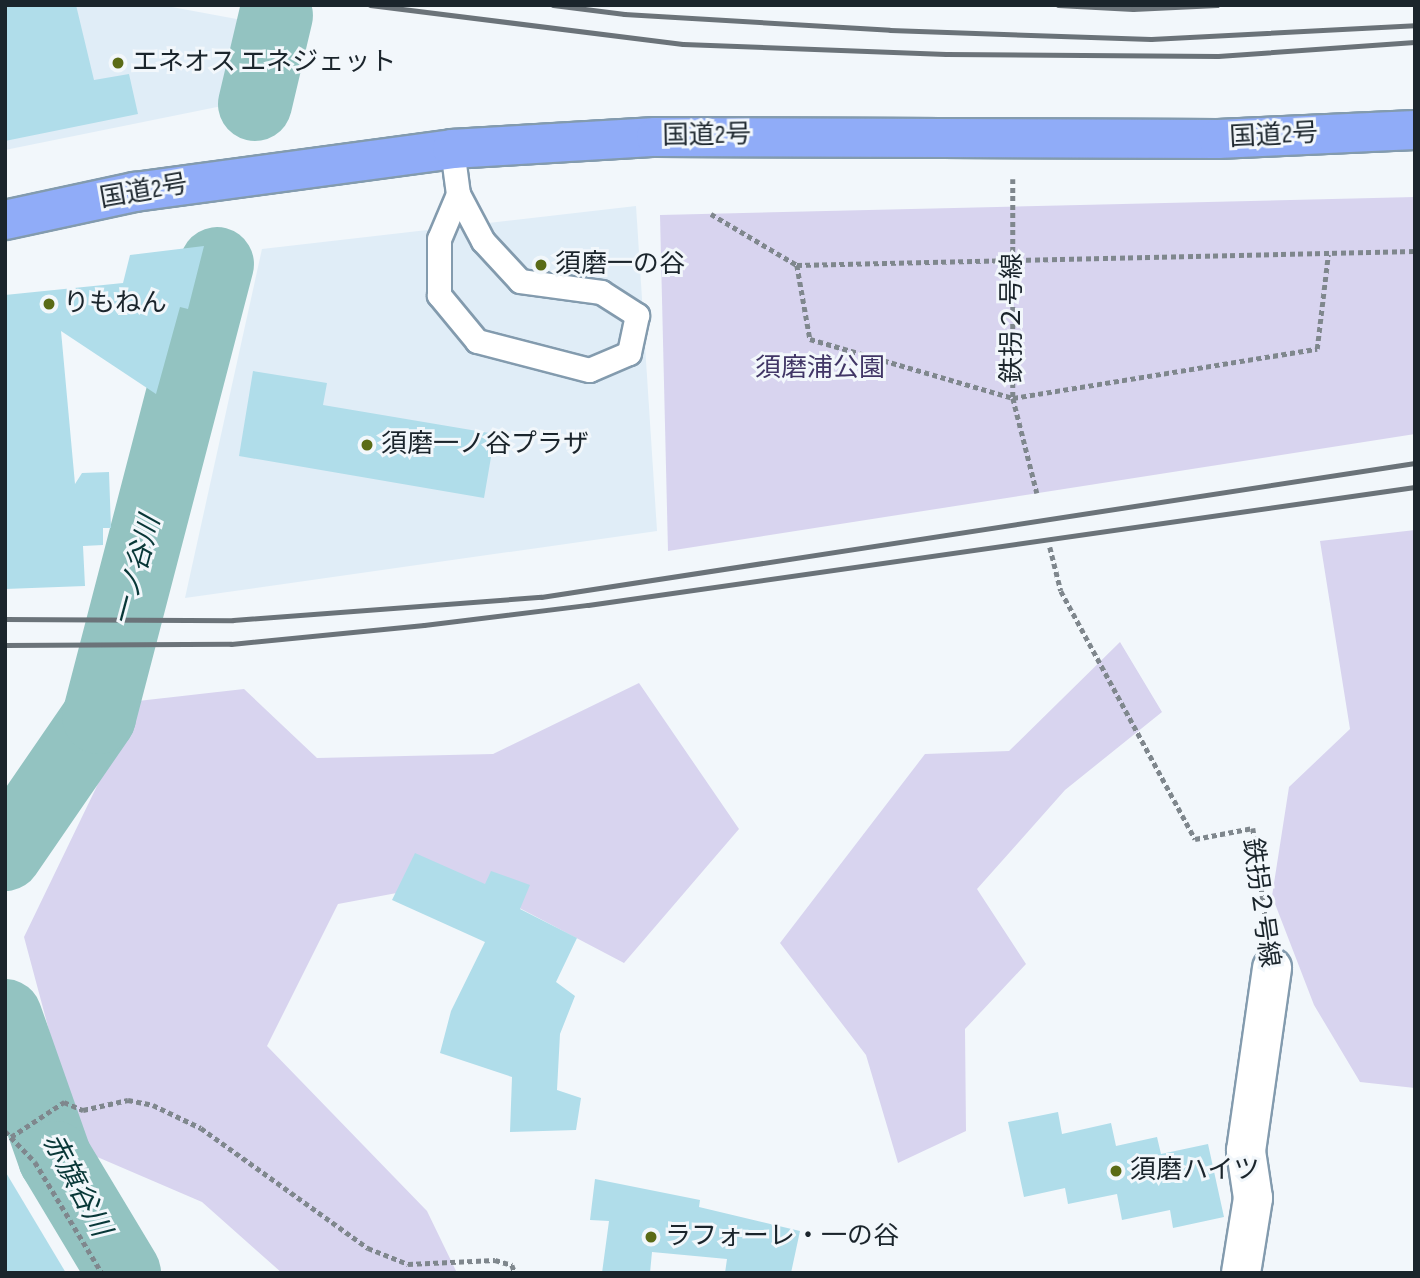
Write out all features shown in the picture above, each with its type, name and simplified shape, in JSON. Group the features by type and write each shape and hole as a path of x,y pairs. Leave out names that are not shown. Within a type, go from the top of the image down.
{"highway":[{"name":"国道2号","path":"5,220 135,192 452,149 656,137 814,134 1014,140 1218,139 1415,130"}],"street":[{"name":"鉄拐２号線","path":"1241,1273 1254,1198 1246,1151 1272,968"}],"lane":[{"path":"452,149 458,194 483,241 520,281 601,292 637,314 629,353 589,370 477,341 439,295 439,239 458,194"}],"path":[{"name":"鉄拐２号線","path":"1014,140 1013,398 1037,493"},
{"path":"711,214 797,265 1415,251"},
{"path":"797,265 810,339 1013,398 1317,349 1328,255"},
{"name":"鉄拐２号線","path":"1050,547 1061,590 1195,839 1253,828 1272,968"},
{"path":"11,1137 50,1108 64,1102 83,1110 128,1100 153,1105 201,1128 368,1248 408,1264 495,1260 512,1265 515,1273"},
{"path":"5,1131 35,1162 102,1273"}],"shaded area":[{"name":"エネオス エネジェット","path":"5,5 161,5 242,20 222,106 5,150"},
{"path":"636,206 657,531 185,598 262,249"}],"green space":[{"name":"須磨浦公園","path":"1415,197 1415,434 668,551 660,215"},
{"path":"1415,530 1415,1088 1360,1082 1314,1005 1272,896 1289,787 1350,729 1320,541"},
{"path":"1120,642 1162,712 1065,790 977,889 1026,964 965,1029 966,1131 898,1163 866,1055 780,943 925,754 1009,751"},
{"path":"639,683 739,829 624,963 466,880 338,904 267,1046 427,1211 457,1273 282,1273 202,1202 81,1150 24,937 138,701 244,689 317,758 493,754"}],"building":[{"path":"5,5 76,5 94,80 129,74 138,114 5,141"},
{"path":"204,246 188,309 180,307 156,394 61,331 75,484 82,473 109,472 111,528 103,528 103,545 83,546 85,586 5,589 5,295 123,283 130,255"},
{"name":"須磨一ノ谷プラザ","path":"253,371 327,383 323,405 495,434 484,498 239,456"},
{"path":"415,853 485,884 491,871 530,885 520,909 577,938 556,982 575,996 560,1034 557,1090 581,1098 576,1130 510,1132 512,1077 440,1053 451,1011 485,942 392,900"},
{"name":"須磨ハイツ","path":"1058,1112 1062,1134 1111,1123 1116,1146 1157,1137 1161,1154 1208,1144 1224,1217 1173,1228 1170,1210 1122,1220 1117,1194 1068,1204 1065,1188 1024,1197 1008,1122"},
{"path":"5,1171 66,1273 5,1273"},
{"path":"595,1179 700,1200 699,1207 800,1231 791,1273 725,1273 727,1259 652,1252 650,1273 602,1273 609,1221 590,1220"}],"waterway":[{"name":"一ノ谷川","path":"255,104 276,15"},
{"name":"一ノ谷川","path":"5,854 99,717 217,264"},
{"name":"赤旗谷川","path":"5,1016 55,1158 124,1273"}],"railway":[{"path":"370,5 683,44 946,54 1218,56 1415,42"},
{"path":"553,5 624,14 890,30 1151,39 1415,25"},
{"path":"1058,5 1133,9 1217,5"},
{"path":"5,619 233,620 541,597 1415,463"},
{"path":"5,645 231,644 424,625 588,605 1415,487"}],"place":[{"name":"エネオス エネジェット","path":"118,63"},
{"name":"須磨一の谷","path":"541,265"},
{"name":"りもねん","path":"49,304"},
{"name":"須磨一ノ谷プラザ","path":"367,445"},
{"name":"須磨ハイツ","path":"1116,1171"},
{"name":"ラフォーレ・一の谷","path":"651,1237"}]}
